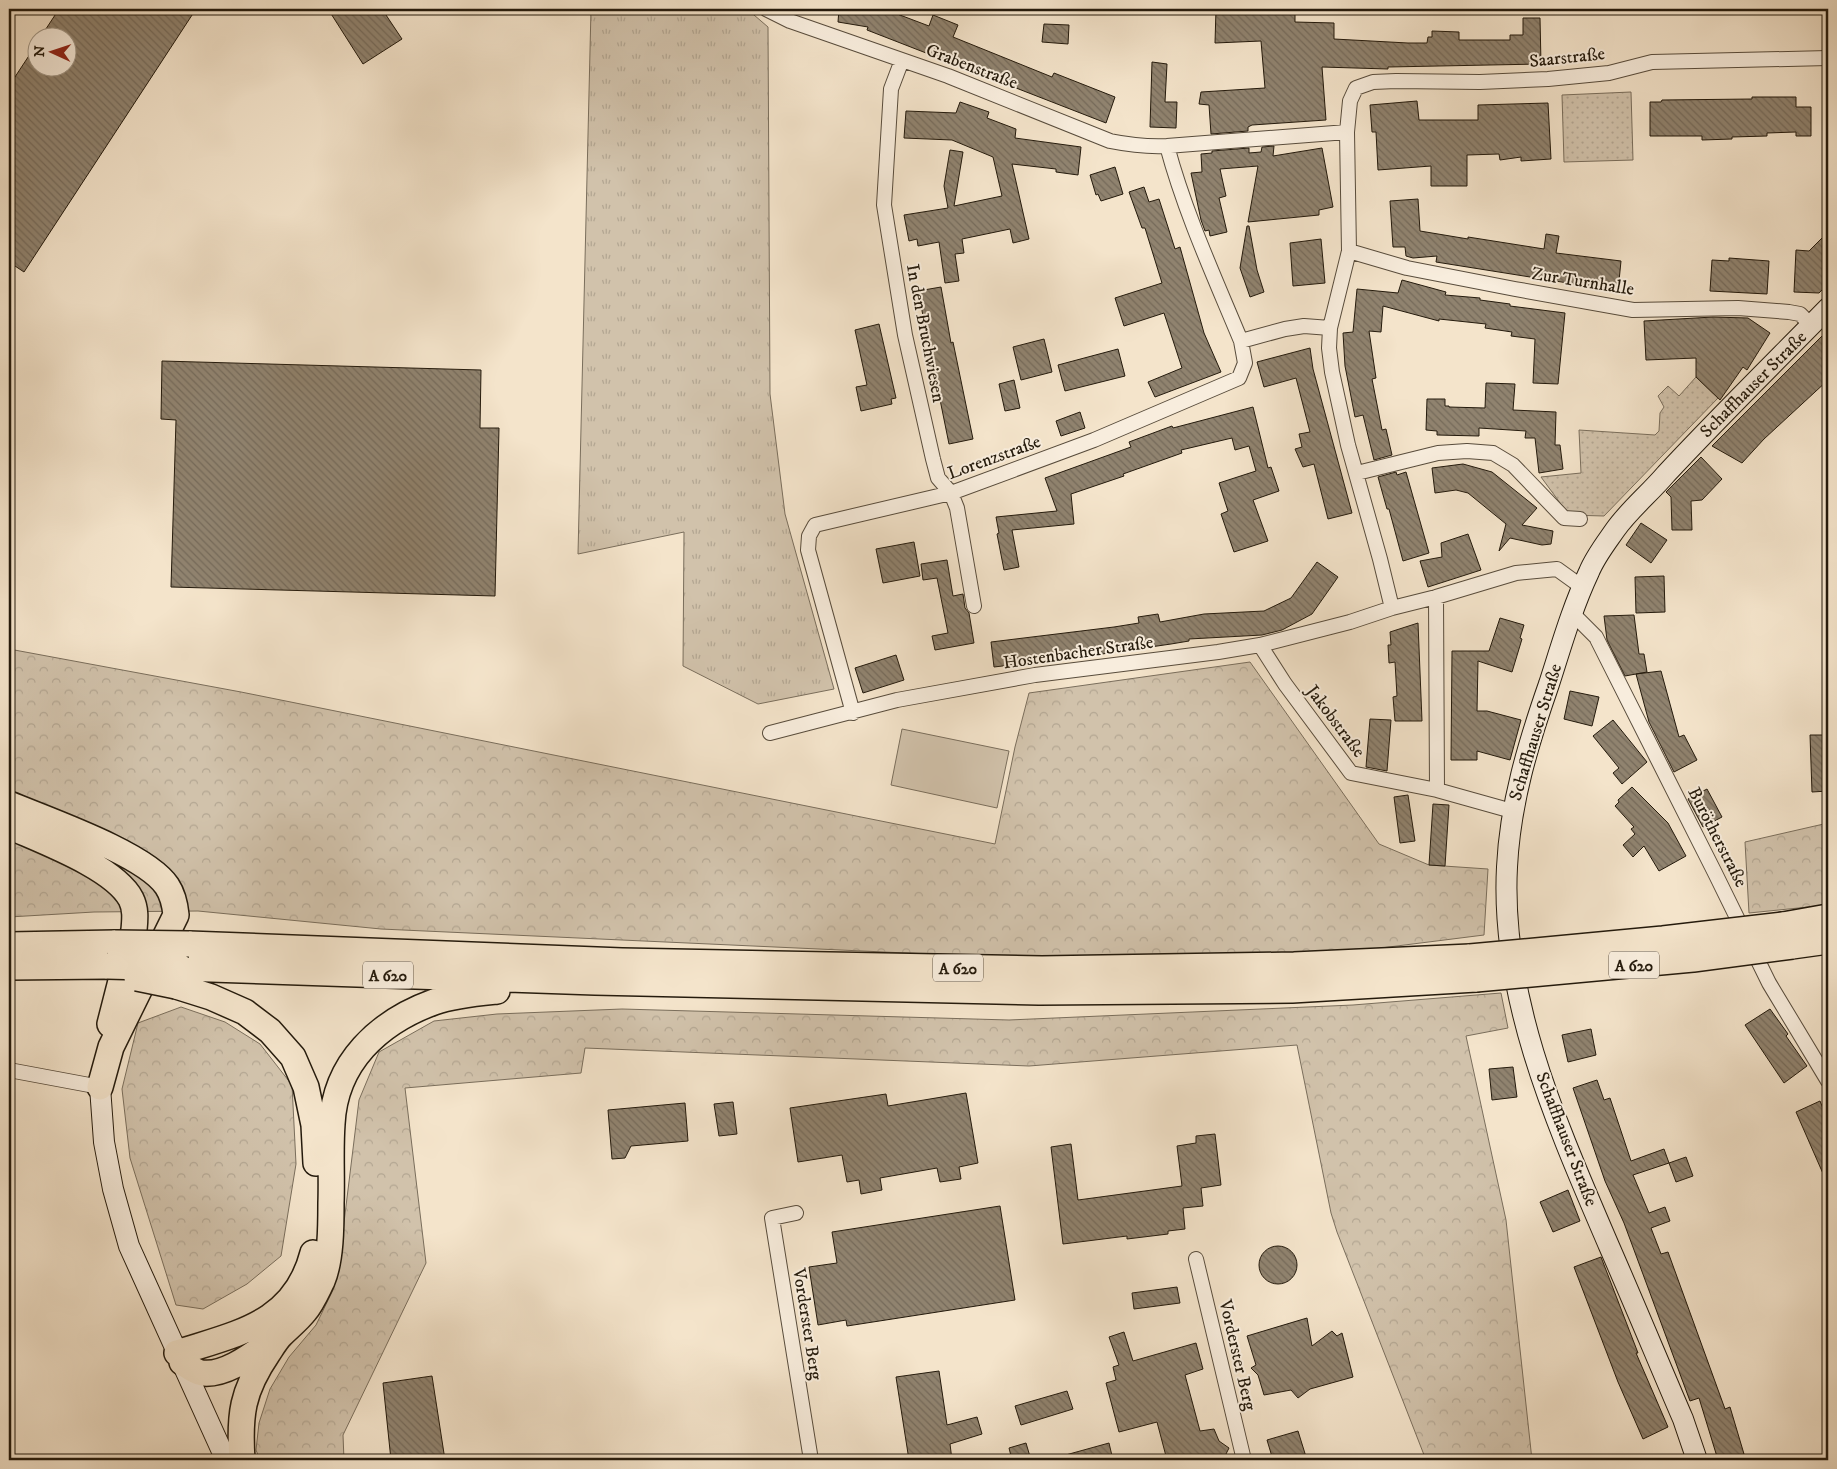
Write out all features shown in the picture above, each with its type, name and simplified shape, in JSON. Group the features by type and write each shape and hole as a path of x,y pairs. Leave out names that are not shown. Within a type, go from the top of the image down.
{"highway":[{"path":"9,804 80,833 135,859 156,874 168,887 174,903 176,916 111,1047 100,1087"},
{"path":"9,826 71,854 101,871 118,883 131,899 136,914 134,930 103,1047 100,1087"},
{"name":"A 620","path":"9,944 189,944 622,961 1042,969 1294,965 1473,968 1693,959 1788,936 1828,917"},
{"name":"A 620","path":"1788,936 1828,941"},
{"path":"9,966 51,966 178,977 211,997 245,1012 270,1031 293,1057 306,1087 314,1125 316,1179 315,1241 308,1271 291,1299 268,1319 179,1357 192,1369 202,1373 218,1371 238,1364 280,1336"},
{"name":"A 620","path":"178,977 594,982 1030,992 1171,992 1292,990 1473,968"},
{"path":"242,1460 241,1420 246,1394 257,1370 280,1336 306,1310 322,1280 330,1241 332,1122 339,1086 356,1054 378,1032 405,1014 436,1001 477,993 594,982"}],"street":[{"name":"Grabenstraße","path":"766,9 790,21 948,76 1110,141 1143,147 1347,132"},
{"name":"Saarstraße","path":"1347,132 1350,101 1356,88 1373,82 1480,82 1548,79 1609,72 1652,62 1828,58"},
{"name":"In den Bruchwiesen","path":"902,60 891,89 884,205 905,335 932,460 938,478 951,492 957,508 974,606"},
{"path":"1347,132 1349,251 1330,328 1329,348 1332,372 1348,445 1357,472 1392,608"},
{"path":"1166,146 1192,222 1241,340 1304,326 1330,328"},
{"name":"Zur Turnhalle","path":"1349,251 1407,268 1634,310 1738,308 1788,312 1800,314 1811,325"},
{"name":"Schaffhauser Straße","path":"1697,1460 1683,1419 1580,1180 1551,1104 1526,1023 1507,921 1506,869 1512,811 1530,741 1572,612 1590,569 1618,525 1716,421 1828,308"},
{"name":"Lorenzstraße","path":"853,713 808,550 810,536 816,525 951,492 1094,440 1239,378 1245,363 1241,340"},
{"path":"1357,472 1438,453 1467,451 1493,453 1513,465 1564,518 1580,519"},
{"name":"Hostenbacher Straße","path":"770,733 853,713 897,700 1035,675 1260,645 1350,622 1516,572 1557,569 1582,587"},
{"path":"1436,597 1437,790"},
{"name":"Burötherstraße","path":"1572,612 1596,637 1769,983 1828,1081"},
{"name":"Jakobstraße","path":"1260,645 1285,684 1351,773 1437,790 1512,811"},
{"path":"9,1070 100,1087 104,1142 112,1189 129,1246 226,1460"},
{"name":"Vorderster Berg","path":"796,1213 772,1218 811,1460"},
{"name":"Vorderster Berg","path":"1196,1259 1244,1460"}],"green space":[{"path":"591,9 747,9 768,27 770,394 785,514 834,689 758,704 683,666 684,532 578,554"},
{"path":"1631,92 1633,160 1564,162 1562,95"},
{"path":"1696,377 1718,398 1604,516 1569,515 1541,477 1581,473 1579,430 1655,435 1659,431 1660,413 1664,407 1658,396 1668,386 1679,396"},
{"path":"9,649 241,692 995,844 1015,747 1029,693 1250,662 1379,844 1429,865 1488,869 1484,935 1365,950 1059,960 381,929 198,911 94,912 9,917"},
{"path":"902,729 1009,751 997,808 891,785"},
{"path":"1828,823 1828,905 1749,913 1745,842"},
{"path":"1501,993 1508,1028 1466,1036 1506,1220 1532,1460 1426,1460 1331,1213 1297,1045 1029,1066 585,1048 581,1073 405,1088 426,1263 343,1435 344,1460 260,1460 256,1450 259,1423 270,1389 289,1357 316,1325 333,1290 340,1255 359,1100 379,1052 434,1021 497,1014 622,1009 1009,1020 1353,1005"},
{"path":"181,1007 225,1022 260,1044 292,1085 296,1164 281,1256 247,1284 203,1309 176,1305 130,1158 122,1089 138,1023"}],"building":[{"path":"59,9 196,9 24,272 9,262 9,86 28,57 28,78 78,78 78,28 47,28"},
{"path":"328,9 382,9 402,39 363,64"},
{"path":"839,9 884,9 929,26 933,15 958,25 953,37 1052,77 1054,73 1115,97 1106,123 867,30 868,27 838,22"},
{"path":"1216,9 1295,9 1295,22 1334,23 1334,39 1408,43 1427,43 1428,37 1432,37 1432,31 1459,32 1459,40 1510,40 1510,35 1523,35 1523,18 1540,18 1541,64 1388,67 1388,69 1322,67 1326,120 1252,125 1248,127 1248,131 1211,134 1209,105 1199,104 1201,92 1265,88 1261,41 1215,43"},
{"path":"1044,24 1069,25 1068,44 1042,42"},
{"path":"1152,62 1167,64 1165,102 1177,102 1176,128 1150,127"},
{"path":"1752,97 1796,97 1796,107 1811,107 1811,136 1796,136 1796,132 1767,133 1767,136 1702,140 1702,136 1650,136 1650,102 1661,102 1662,100 1752,99"},
{"path":"1417,101 1419,120 1478,120 1478,105 1548,103 1551,159 1521,161 1521,157 1500,160 1499,154 1467,155 1467,186 1431,186 1431,166 1378,170 1376,132 1372,132 1370,105"},
{"path":"960,102 989,112 987,118 1016,129 1015,138 1081,147 1078,175 1056,172 1056,169 1012,164 1029,239 1013,243 1010,229 962,239 964,253 955,254 959,281 945,283 939,242 918,246 917,239 909,241 904,215 948,208 944,186 950,150 963,152 954,206 1002,196 993,157 952,140 904,138 906,111 956,113"},
{"path":"1274,146 1273,156 1322,148 1333,207 1319,210 1319,215 1248,222 1258,166 1220,169 1226,196 1219,198 1227,232 1210,236 1209,230 1205,231 1201,220 1191,173 1202,172 1201,154 1212,153 1212,151 1249,148 1249,153 1261,152 1262,147"},
{"path":"1115,167 1123,194 1101,201 1098,194 1096,195 1090,175"},
{"path":"1144,187 1149,202 1159,199 1175,249 1180,247 1204,333 1221,372 1155,397 1148,382 1182,368 1164,313 1124,326 1115,298 1162,283 1145,228 1142,228 1129,192"},
{"path":"1418,199 1420,231 1544,249 1546,234 1559,236 1556,253 1621,261 1618,291 1436,262 1437,256 1413,258 1406,256 1405,247 1393,247 1390,201"},
{"path":"1247,226 1249,226 1257,270 1264,292 1250,297 1240,268"},
{"path":"1828,232 1828,284 1819,293 1794,292 1796,250 1809,251"},
{"path":"1321,239 1325,283 1293,286 1290,243"},
{"path":"1729,258 1769,261 1767,294 1710,291 1712,260 1729,261"},
{"path":"1402,280 1446,292 1445,295 1480,298 1480,300 1510,304 1510,306 1565,313 1558,384 1533,383 1535,339 1511,336 1512,332 1485,328 1486,324 1439,319 1439,321 1383,306 1381,332 1369,331 1376,378 1372,379 1382,430 1386,429 1392,455 1374,460 1363,415 1355,417 1345,366 1343,333 1353,332 1357,289 1398,293"},
{"path":"941,287 951,343 953,342 973,439 949,444 918,291"},
{"path":"1713,317 1748,318 1770,333 1747,370 1743,367 1720,400 1696,377 1696,358 1646,360 1644,321"},
{"path":"879,324 896,398 891,399 892,404 861,411 856,387 867,385 855,330"},
{"path":"1828,330 1828,380 1764,439 1742,463 1712,446"},
{"path":"1044,339 1052,372 1021,380 1013,347"},
{"path":"1310,348 1313,369 1352,513 1328,519 1314,464 1303,467 1295,449 1302,447 1299,434 1310,432 1296,378 1264,387 1257,362"},
{"path":"1118,349 1125,376 1065,391 1058,365"},
{"path":"162,361 481,370 480,428 499,428 495,596 171,587 176,420 161,419"},
{"path":"1014,380 1020,408 1005,411 999,384"},
{"path":"1486,383 1515,384 1513,410 1556,412 1555,445 1560,445 1563,469 1539,473 1535,438 1525,438 1526,431 1479,428 1479,436 1437,435 1437,431 1426,430 1427,399 1445,399 1445,406 1449,407 1485,408"},
{"path":"1253,407 1268,468 1271,467 1279,491 1253,500 1268,541 1234,552 1221,514 1228,511 1219,483 1256,471 1249,446 1235,450 1232,438 1181,450 1182,453 1071,494 1074,524 1012,530 1019,567 1004,570 997,534 999,533 996,517 1057,511 1045,478 1131,447 1129,442 1172,426 1173,428"},
{"path":"1080,412 1085,428 1061,436 1056,421"},
{"path":"1701,457 1722,479 1702,500 1691,501 1692,530 1672,530 1671,497 1666,492"},
{"path":"1463,464 1492,472 1537,508 1522,525 1553,531 1551,544 1542,545 1510,538 1499,551 1506,524 1468,493 1456,490 1435,493 1432,468"},
{"path":"1396,472 1397,475 1406,472 1429,553 1403,561 1378,477"},
{"path":"1641,523 1667,540 1651,563 1626,545"},
{"path":"1468,534 1481,570 1428,587 1420,561 1442,557 1441,543"},
{"path":"914,542 920,576 883,583 876,549"},
{"path":"947,560 953,596 963,594 965,608 969,613 974,643 935,650 932,636 948,633 937,578 923,580 921,564"},
{"path":"1317,562 1338,577 1312,614 1282,630 1262,635 1189,639 1189,641 1095,655 994,667 991,642 1139,623 1138,617 1158,614 1160,622 1204,614 1264,611 1291,598"},
{"path":"1664,576 1665,612 1636,613 1635,577"},
{"path":"1634,615 1639,654 1644,654 1647,672 1625,676 1607,640 1604,616"},
{"path":"1500,618 1524,625 1520,638 1522,639 1512,672 1478,661 1477,711 1487,711 1521,720 1510,760 1477,751 1477,760 1451,760 1452,651 1489,651"},
{"path":"1418,623 1422,721 1395,721 1393,697 1397,696 1395,662 1389,663 1388,645 1391,645 1390,632"},
{"path":"896,655 904,680 863,693 855,668"},
{"path":"1661,671 1679,737 1684,735 1697,760 1674,772 1649,722 1636,674"},
{"path":"1570,691 1599,697 1592,726 1564,719"},
{"path":"1370,719 1391,720 1387,771 1366,767"},
{"path":"1613,720 1647,762 1622,784 1613,773 1619,768 1593,736"},
{"path":"1810,735 1828,735 1828,791 1812,792"},
{"path":"1632,787 1668,823 1686,856 1659,871 1644,846 1633,857 1623,845 1635,834 1631,829 1634,827 1615,806 1619,802 1618,800"},
{"path":"1707,789 1722,817 1703,827 1688,799"},
{"path":"1408,795 1415,841 1400,843 1394,797"},
{"path":"1433,804 1449,805 1445,866 1429,865"},
{"path":"1770,1009 1807,1066 1784,1083 1745,1025"},
{"path":"1591,1029 1596,1055 1568,1062 1562,1035"},
{"path":"1513,1067 1517,1097 1492,1100 1489,1069"},
{"path":"1597,1080 1604,1100 1610,1098 1631,1161 1664,1149 1669,1163 1633,1175 1649,1213 1665,1207 1670,1221 1651,1228 1661,1254 1668,1252 1725,1409 1730,1407 1744,1454 1718,1460 1699,1398 1690,1401 1624,1223 1605,1181 1573,1088"},
{"path":"966,1093 978,1163 959,1167 961,1179 940,1182 937,1168 880,1178 882,1190 861,1194 859,1180 847,1182 842,1155 798,1162 790,1108 886,1094 888,1106"},
{"path":"1820,1101 1828,1121 1828,1185 1796,1112"},
{"path":"733,1102 737,1134 719,1136 714,1104"},
{"path":"685,1103 688,1141 631,1146 625,1158 612,1159 608,1110"},
{"path":"1215,1134 1221,1185 1201,1188 1203,1206 1183,1208 1185,1229 1168,1231 1168,1234 1127,1239 1127,1236 1063,1244 1051,1147 1071,1144 1078,1200 1182,1186 1177,1146 1196,1143 1196,1136"},
{"path":"1686,1157 1693,1176 1676,1182 1669,1163"},
{"path":"1568,1190 1580,1221 1553,1232 1540,1202"},
{"path":"1000,1206 1015,1300 847,1326 846,1320 818,1325 809,1267 837,1263 832,1232"},
{"path":"1278,1246 1292,1251 1297,1265 1292,1279 1278,1284 1264,1279 1259,1265 1264,1251"},
{"path":"1601,1257 1638,1353 1636,1353 1668,1427 1643,1439 1618,1382 1574,1267"},
{"path":"1177,1287 1180,1303 1134,1309 1132,1293"},
{"path":"1307,1318 1312,1346 1332,1331 1337,1336 1342,1333 1353,1377 1310,1389 1298,1398 1291,1390 1264,1395 1258,1375 1251,1368 1256,1365 1247,1336"},
{"path":"1124,1332 1133,1361 1196,1343 1203,1369 1185,1375 1200,1431 1214,1429 1219,1441 1229,1448 1223,1460 1167,1460 1157,1422 1119,1432 1106,1383 1116,1380 1113,1367 1119,1365 1109,1337"},
{"path":"939,1371 947,1425 977,1417 982,1434 950,1444 952,1460 909,1460 896,1377"},
{"path":"432,1376 445,1460 391,1460 383,1383"},
{"path":"1067,1391 1073,1409 1021,1425 1015,1406"},
{"path":"1298,1431 1307,1460 1273,1460 1267,1440"},
{"path":"1026,1443 1031,1460 1012,1460 1009,1448"},
{"path":"1109,1443 1113,1460 1063,1460 1062,1456"}]}
